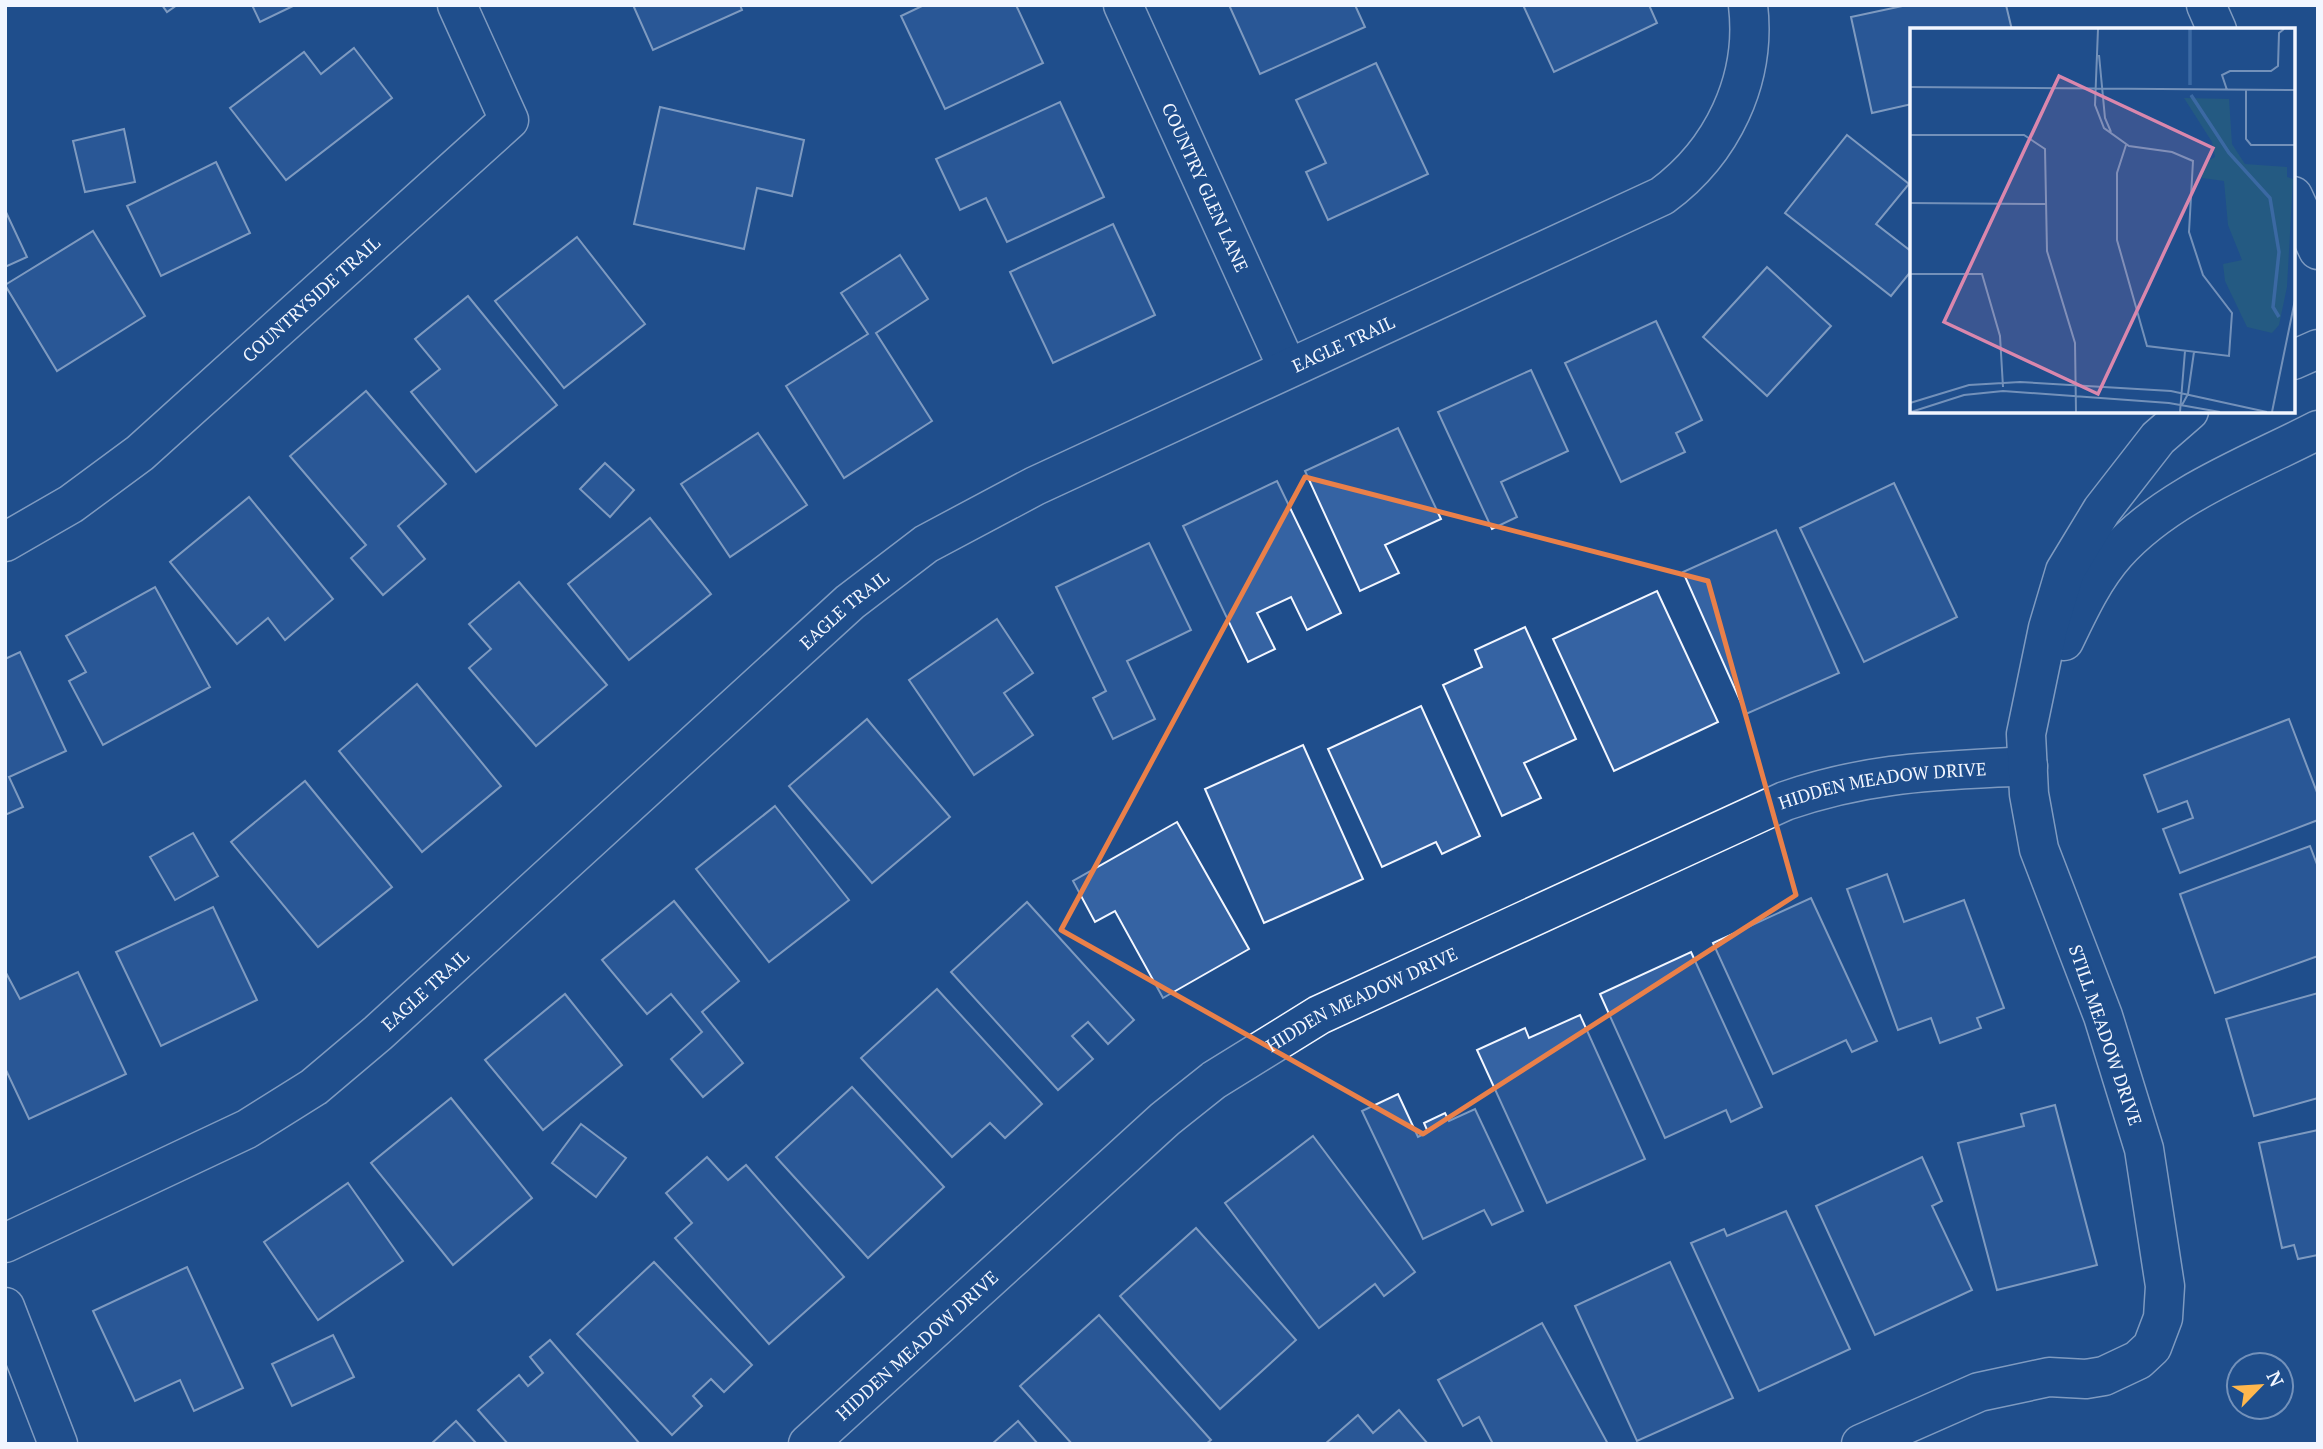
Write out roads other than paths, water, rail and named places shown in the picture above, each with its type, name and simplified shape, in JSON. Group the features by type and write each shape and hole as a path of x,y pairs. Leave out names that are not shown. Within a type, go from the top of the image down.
{"street":[{"name":"COUNTRYSIDE TRAIL","path":"5,542 71,504 140,453 509,120 457,5"},
{"name":"COUNTRY GLEN LANE","path":"1123,5 1287,367"},
{"name":"EAGLE TRAIL","path":"5,1243 205,1151 314,1087 378,1033 850,602 926,544 1035,486 1287,367 1662,196 1686,178 1703,158 1733,111 1744,83 1748,5"},
{"path":"2206,5 2216,28"},
{"path":"2295,200 2318,250"},
{"path":"2295,359 2318,349"},
{"name":"STILL MEADOW DRIVE","path":"1861,1444 1979,1392 2049,1377 2086,1379 2104,1376 2138,1360 2152,1347 2163,1318 2165,1286 2144,1149 2103,1016 2039,849 2029,794 2026,734 2048,628 2065,571 2102,510 2158,438 2187,413"},
{"name":"STILL MEADOW DRIVE","path":"2031,709 2080,605 2097,578 2124,545 2164,511 2318,430"},
{"name":"HIDDEN MEADOW DRIVE","path":"808,1444 1165,1119 1234,1066 1319,1015 1786,801 1854,779 1890,774 2028,766"},
{"path":"5,1307 58,1444"}]}
